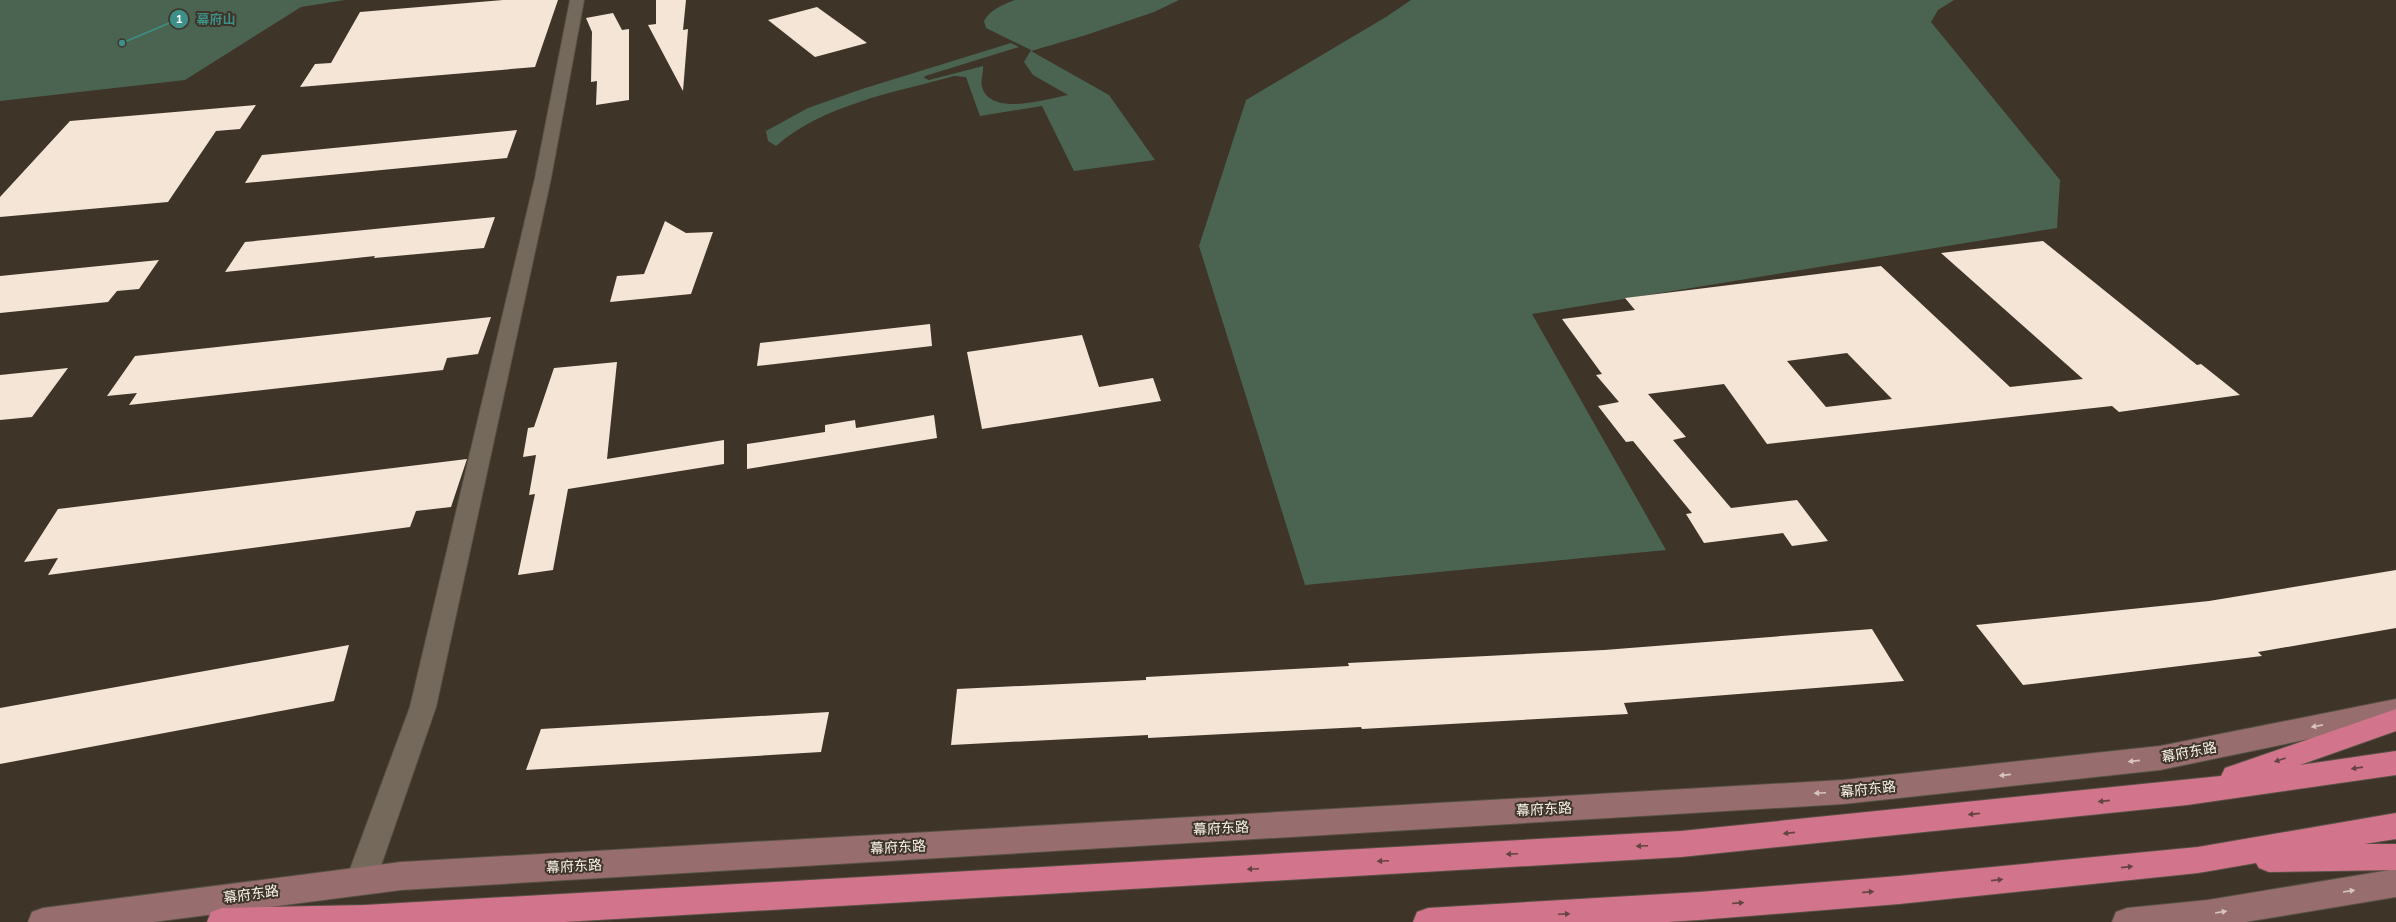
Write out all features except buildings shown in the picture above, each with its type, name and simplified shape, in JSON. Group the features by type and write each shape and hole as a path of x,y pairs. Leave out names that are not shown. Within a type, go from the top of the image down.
{"highway":[{"path":"2187,793 2396,720"},
{"path":"222,922 359,920 1681,844 2187,793 2396,763"},
{"path":"1428,922 1707,905 1906,889 2198,860 2396,826"},
{"path":"2198,860 2396,857"}],"main road":[{"name":"幕府东路","path":"43,922 361,880 1843,792 2160,758 2396,710"},
{"path":"2127,922 2208,914 2396,883"}],"street":[{"path":"361,880 423,707 543,178 577,0"}],"green space":[{"path":"0,0 345,0 301,7 185,80 0,101"},
{"path":"1015,0 1179,0 1154,12 1086,35 1031,51 1109,95 1155,160 1074,171 1042,106 980,116 966,77 954,76 884,94 837,110 794,132 776,146 768,141 766,131 808,108 862,89 1011,43 1019,47 925,76 924,78 929,80 983,66 981,82 982,87 987,96 996,101 1007,104 1020,104 1068,95 1033,75 1024,62 1031,50 986,28 984,21 993,10"},
{"path":"1411,0 1954,0 1938,10 1931,22 2060,180 2057,228 1532,314 1666,550 1305,585 1199,246 1246,100 1386,17"}],"place":[{"name":"幕府山","path":"122,43"}]}
